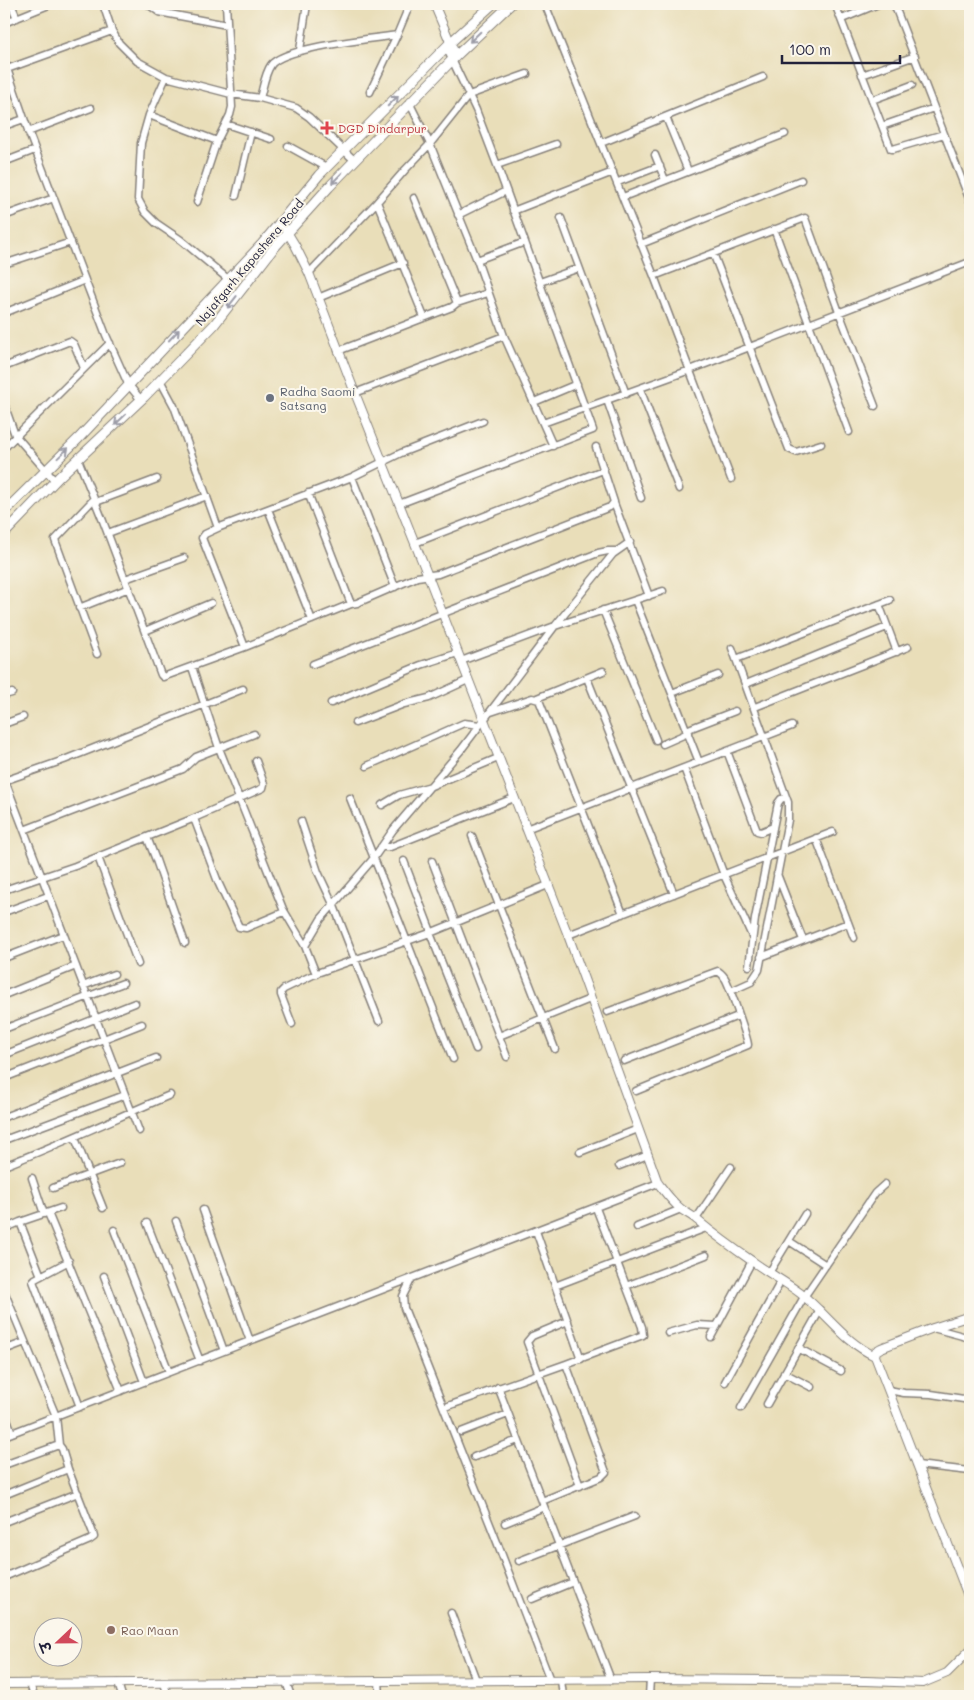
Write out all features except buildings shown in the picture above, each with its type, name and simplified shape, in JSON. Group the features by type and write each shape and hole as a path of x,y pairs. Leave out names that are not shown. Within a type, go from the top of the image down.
{"main road":[{"name":"Najafgarh Kapashera Road","path":"4,512 79,438 228,279 281,222 326,167 448,45 493,4"},
{"name":"Najafgarh Kapashera Road","path":"4,534 55,481 141,400 214,325 288,233 354,161 454,57 511,4"}],"street":[{"path":"11,4 17,18"},
{"path":"4,23 51,4"},
{"path":"103,4 112,31 119,42 137,61 166,77 296,108 354,161"},
{"path":"148,4 159,12 227,25"},
{"path":"197,202 217,142 232,107 226,4"},
{"path":"300,50 307,4"},
{"path":"370,92 410,4"},
{"path":"399,504 468,476 593,430 586,406 497,165 448,45 434,4"},
{"path":"545,4 618,182 731,479"},
{"path":"835,4 890,148 892,150 944,134"},
{"path":"842,19 878,4"},
{"path":"894,4 970,201"},
{"path":"7,69 112,31"},
{"path":"260,98 272,64 280,58 300,50 397,36"},
{"path":"862,75 915,56"},
{"path":"4,60 7,69 7,79 110,343 128,384 141,400"},
{"path":"309,273 430,144 469,95 527,74"},
{"path":"166,77 149,115 141,143 138,199 145,212 156,223 181,240 228,279"},
{"path":"601,143 763,77"},
{"path":"872,100 912,85"},
{"path":"410,104 430,144 477,260 504,336 553,446"},
{"path":"28,132 91,108"},
{"path":"882,126 934,108"},
{"path":"149,115 217,142"},
{"path":"666,117 688,171"},
{"path":"4,126 24,119"},
{"path":"226,124 271,139"},
{"path":"236,196 251,132"},
{"path":"623,197 785,134"},
{"path":"497,165 556,144"},
{"path":"288,146 326,167"},
{"path":"4,162 35,150"},
{"path":"655,154 665,180"},
{"path":"618,182 660,166"},
{"path":"513,211 613,172"},
{"path":"641,244 801,180"},
{"path":"458,215 506,192"},
{"path":"4,216 54,198"},
{"path":"414,198 457,303"},
{"path":"377,202 424,318"},
{"path":"561,218 626,394"},
{"path":"654,276 805,218 875,406"},
{"path":"281,222 309,273 338,351 443,613 482,722 568,935 658,1183 670,1200 681,1209 752,1262 804,1297 820,1310 847,1339 861,1350 875,1356"},
{"path":"774,229 849,432"},
{"path":"4,264 70,242"},
{"path":"477,260 525,242"},
{"path":"713,253 748,347 790,449 796,452 821,444"},
{"path":"542,423 586,406 640,389 970,262"},
{"path":"318,298 403,263"},
{"path":"540,282 579,268"},
{"path":"4,313 85,280"},
{"path":"338,351 452,307 457,303 488,293"},
{"path":"355,393 504,336"},
{"path":"4,368 70,341 74,344 84,368"},
{"path":"4,448 110,343"},
{"path":"160,380 174,406 220,527"},
{"path":"534,402 577,384"},
{"path":"640,389 679,489"},
{"path":"608,400 641,498"},
{"path":"4,404 5,413 17,436 55,481"},
{"path":"245,647 202,538 205,534 352,477 401,453 483,421"},
{"path":"596,447 614,504 649,596"},
{"path":"78,459 163,677 357,603 416,577 438,574 601,511 614,504"},
{"path":"414,543 603,470"},
{"path":"352,477 394,587"},
{"path":"97,654 55,540 95,501 157,479"},
{"path":"308,493 351,604"},
{"path":"108,533 207,496"},
{"path":"268,509 312,620"},
{"path":"304,946 320,919 334,906 462,750 555,626 616,552 630,542"},
{"path":"313,664 598,553 616,552"},
{"path":"125,579 184,558"},
{"path":"80,608 129,588"},
{"path":"461,661 555,626 663,591"},
{"path":"635,600 699,762"},
{"path":"736,658 890,600"},
{"path":"145,631 212,603"},
{"path":"879,604 897,652"},
{"path":"603,610 656,740"},
{"path":"746,684 888,627"},
{"path":"755,707 908,647"},
{"path":"731,991 751,982 759,970 789,809 755,707 732,648"},
{"path":"331,703 421,664 458,653"},
{"path":"192,667 219,748 284,912 304,946 316,974"},
{"path":"490,712 537,698 603,671"},
{"path":"672,693 718,675"},
{"path":"587,678 674,894"},
{"path":"355,723 404,704 429,698 468,680"},
{"path":"138,1131 4,780 90,750 243,689"},
{"path":"4,696 12,693"},
{"path":"537,698 623,914"},
{"path":"663,744 735,711"},
{"path":"4,724 23,717"},
{"path":"367,766 464,723 482,722"},
{"path":"526,829 792,726"},
{"path":"24,830 183,769 194,758 254,734"},
{"path":"727,751 757,831 761,832 774,827"},
{"path":"382,805 399,795 431,786 498,758"},
{"path":"4,890 75,866 192,819 264,786 256,760"},
{"path":"684,768 724,875 752,936"},
{"path":"749,966 752,936 766,858 778,804 781,799 786,797"},
{"path":"350,798 453,1060"},
{"path":"381,847 390,847 514,798"},
{"path":"192,819 195,821 218,882 239,927 246,928 284,912"},
{"path":"301,821 318,872 334,906 379,1022"},
{"path":"568,935 833,832"},
{"path":"472,836 555,1049"},
{"path":"147,837 185,943"},
{"path":"816,838 854,938"},
{"path":"98,856 138,964"},
{"path":"404,861 476,1049"},
{"path":"432,861 507,1057"},
{"path":"777,873 803,940"},
{"path":"292,1024 281,992 284,989 316,974 430,933 548,886"},
{"path":"4,912 48,896"},
{"path":"761,957 848,923"},
{"path":"4,958 63,935"},
{"path":"4,995 76,966"},
{"path":"607,1012 718,971 725,978 731,991 738,1016 748,1040 748,1045 636,1091"},
{"path":"83,986 114,974"},
{"path":"4,1030 123,983"},
{"path":"499,1036 590,999"},
{"path":"4,1055 135,1003"},
{"path":"624,1061 738,1016"},
{"path":"4,1078 142,1024"},
{"path":"4,1117 156,1058"},
{"path":"4,1140 125,1095"},
{"path":"4,1166 75,1138 82,1132 170,1095"},
{"path":"580,1152 638,1129"},
{"path":"75,1138 103,1208"},
{"path":"619,1166 648,1155"},
{"path":"53,1188 120,1163"},
{"path":"696,1219 731,1167"},
{"path":"32,1178 69,1261 121,1391"},
{"path":"4,1436 658,1183"},
{"path":"741,1408 804,1297 876,1193 885,1184"},
{"path":"4,1229 61,1208"},
{"path":"448,1406 643,1335 642,1327 596,1208"},
{"path":"637,1227 681,1209"},
{"path":"203,1210 250,1341"},
{"path":"769,1273 805,1214"},
{"path":"176,1221 224,1351"},
{"path":"20,1222 40,1276"},
{"path":"147,1223 200,1361"},
{"path":"555,1286 706,1228"},
{"path":"114,1230 169,1372"},
{"path":"536,1231 581,1359"},
{"path":"789,1241 826,1265"},
{"path":"626,1286 706,1255"},
{"path":"69,1261 35,1279 34,1284 80,1407"},
{"path":"711,1337 752,1262"},
{"path":"104,1276 144,1382"},
{"path":"412,1278 403,1296 404,1308 550,1680"},
{"path":"725,1382 781,1281"},
{"path":"4,1291 56,1416 59,1445 94,1537 4,1577"},
{"path":"767,1404 820,1310"},
{"path":"970,1316 881,1348 876,1351 875,1356 970,1601"},
{"path":"568,1321 532,1336 528,1340 538,1373 580,1486"},
{"path":"668,1333 697,1325 717,1326"},
{"path":"933,1328 970,1338"},
{"path":"4,1350 25,1342"},
{"path":"798,1348 841,1371"},
{"path":"504,1524 601,1477 606,1472 566,1364"},
{"path":"784,1373 811,1388"},
{"path":"498,1387 611,1680"},
{"path":"889,1390 970,1400"},
{"path":"4,1410 12,1433"},
{"path":"461,1432 508,1414"},
{"path":"474,1458 518,1440"},
{"path":"4,1464 59,1445"},
{"path":"917,1465 970,1471"},
{"path":"4,1495 68,1469"},
{"path":"4,1522 78,1493"},
{"path":"519,1561 635,1516"},
{"path":"532,1599 573,1582"},
{"path":"451,1613 476,1680"},
{"path":"4,1684 476,1680 866,1681 923,1683 947,1673 970,1650"},
{"path":"560,1680 563,1696"},
{"path":"649,1696 650,1680"},
{"path":"379,1681 380,1696"},
{"path":"286,1682 292,1696"},
{"path":"164,1683 168,1696"},
{"path":"30,1684 34,1696"},
{"path":"118,1684 122,1696"}],"place":[{"name":"DGD Dindarpur","path":"327,128"},
{"name":"Radha Saomi Satsang","path":"270,398"},
{"name":"Rao Maan","path":"111,1630"}]}
